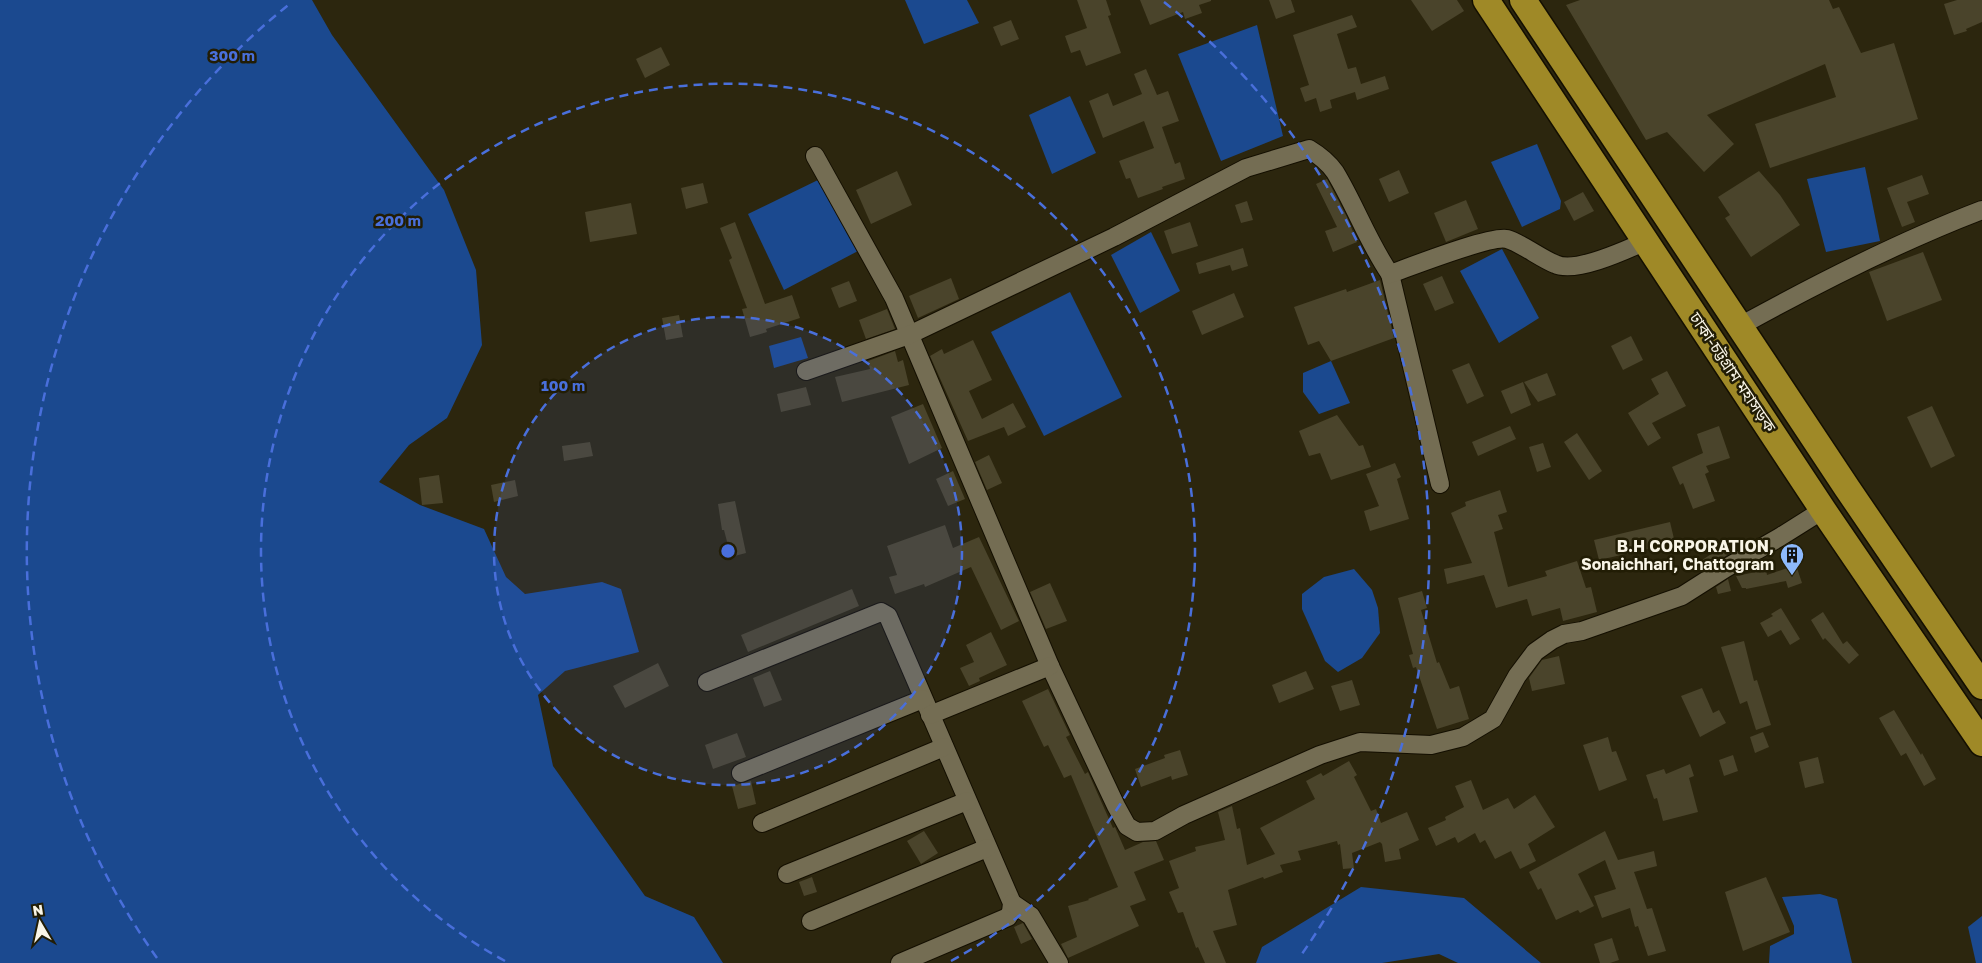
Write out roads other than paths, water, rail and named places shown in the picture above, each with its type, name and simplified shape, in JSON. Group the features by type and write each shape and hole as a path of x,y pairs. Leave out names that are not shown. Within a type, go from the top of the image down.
{"highway":[{"name":"ঢাকা-চট্টগ্রাম মহাসড়ক","path":"1486,0 1824,510 1982,743"},
{"name":"ঢাকা-চট্টগ্রাম মহাসড়ক","path":"1523,0 1847,488 1982,686"}],"street":[{"path":"806,372 909,335 1114,237 1246,168 1309,149 1320,155 1334,170 1377,256 1390,274 1440,484"},
{"path":"816,156 889,290 1050,666 1127,826 1137,832 1155,831 1184,815 1312,759 1360,742 1431,745 1463,737 1493,719 1517,676 1535,652 1552,640 1564,634 1582,631 1682,596 1824,510"},
{"path":"1740,326 1787,300 1885,252 1982,210"},
{"path":"1390,274 1489,240 1507,239 1557,266 1571,266 1606,259 1646,241"},
{"path":"707,682 881,612 888,616 1012,903 1011,912 1008,917 900,963"},
{"path":"741,773 927,707 1050,666"},
{"path":"762,823 944,747"},
{"path":"787,874 967,801"},
{"path":"811,921 987,848"},
{"path":"1012,903 1031,916 1059,963"}],"water":[{"path":"0,0 312,0 332,35 444,190 476,270 482,345 447,418 409,445 379,482 420,505 484,529 506,577 525,594 602,582 621,589 639,652 565,671 538,695 553,766 645,896 694,917 723,963 0,963"},
{"path":"905,0 967,0 979,23 924,44"},
{"path":"1257,25 1283,136 1221,161 1178,54"},
{"path":"1070,96 1096,153 1052,174 1029,115"},
{"path":"1537,144 1561,201 1560,209 1522,227 1491,162"},
{"path":"1865,167 1880,241 1826,252 1807,179"},
{"path":"818,180 858,251 784,290 748,214"},
{"path":"1151,232 1180,291 1140,313 1111,255"},
{"path":"1502,249 1539,318 1499,343 1460,271"},
{"path":"1070,292 1122,397 1044,436 991,332"},
{"path":"801,337 808,358 774,368 769,346"},
{"path":"1331,361 1350,403 1319,414 1303,392 1303,373"},
{"path":"1354,569 1372,590 1378,608 1380,633 1362,658 1338,672 1325,661 1302,609 1302,594 1324,577"},
{"path":"1361,887 1464,898 1541,963 1458,963 1439,954 1382,963 1256,963 1262,947"},
{"path":"1820,894 1837,899 1852,963 1769,963 1770,946 1794,934 1794,926 1782,897"},
{"path":"1982,916 1982,963 1976,963 1968,927"}],"place":[{"name":"B.H CORPORATION, Sonaichhari, Chattogram","path":"1792,576"}]}
